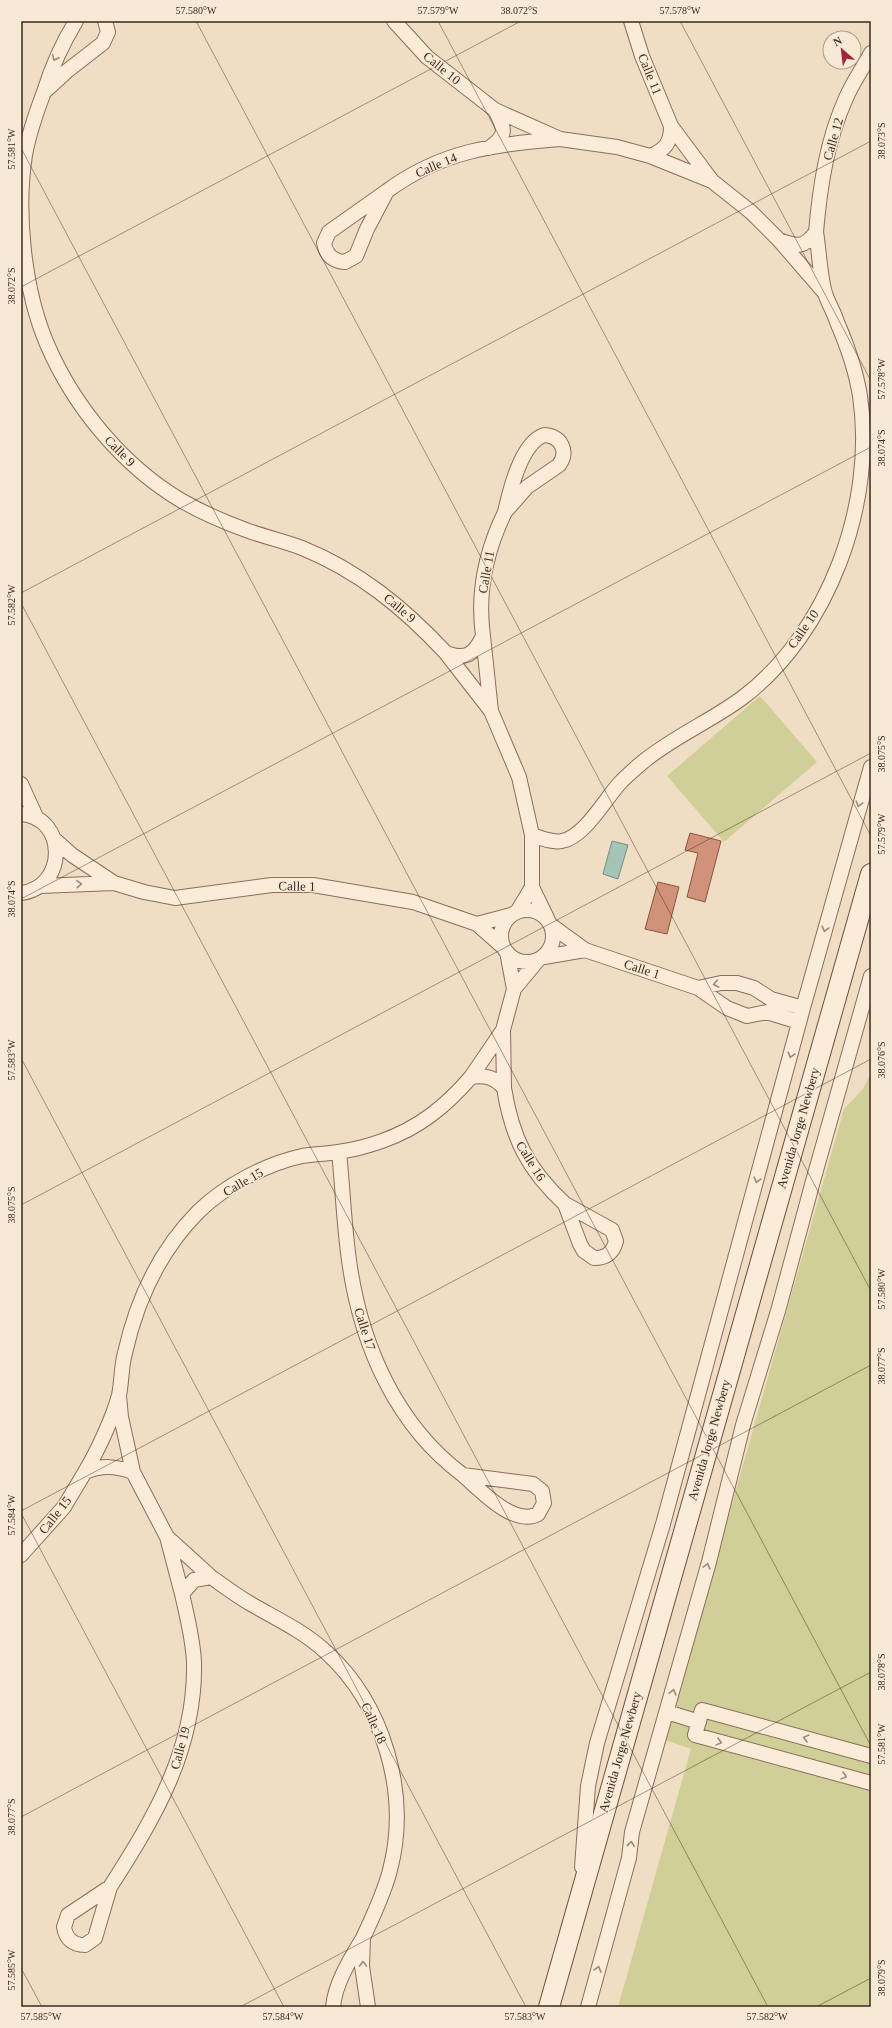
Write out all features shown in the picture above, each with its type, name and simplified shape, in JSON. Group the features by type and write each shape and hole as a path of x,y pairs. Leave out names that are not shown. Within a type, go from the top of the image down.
{"main road":[{"name":"Avenida Jorge Newbery","path":"549,2007 581,1890 871,874"}],"street":[{"name":"Calle 9","path":"76,21 66,36 52,66 31,128 25,154 22,182 24,247 31,291 46,342 79,402 132,464 166,491 224,522 303,549 360,577 407,613 446,653 491,711"},
{"path":"44,92 67,71 103,43 108,32 105,21"},
{"name":"Calle 10","path":"394,21 427,57 495,110"},
{"name":"Calle 11","path":"632,21 642,56 672,126 712,181"},
{"name":"Calle 12","path":"824,292 816,232 822,181 838,118 849,91 871,53"},
{"path":"495,110 560,139 617,147 650,156 712,181 751,212 779,240 824,292"},
{"path":"489,148 500,141 504,134 503,124 495,110"},
{"path":"650,156 665,148 670,140 672,126"},
{"name":"Calle 14","path":"387,192 367,229 356,256 345,262 333,259 328,255 324,243 329,232 387,192 428,166 448,158 489,148 560,139"},
{"path":"779,240 798,245 807,243 816,232"},
{"name":"Calle 10","path":"532,835 552,841 561,841 579,832 620,782 657,750 679,735 715,716 760,683 772,671 804,630 824,598 832,583 847,539 857,502 863,448 862,412 855,375 838,323 824,292"},
{"path":"544,435 556,438 563,448 562,460 559,465 527,487 505,512 512,482 533,441 544,435"},
{"name":"Calle 11","path":"491,711 480,618 486,564 491,545 505,512"},
{"path":"446,653 456,657 465,656 474,652 483,636"},
{"path":"491,711 519,777 532,835 532,887 554,932 552,946 514,989 503,1030"},
{"path":"581,1890 588,1786 596,1743 662,1524 799,1022 871,767"},
{"path":"21,784 37,819"},
{"path":"21,814 37,819 47,827 54,839 57,852 55,865 49,877 28,892"},
{"path":"54,839 72,855 114,883"},
{"path":"28,892 114,883"},
{"name":"Calle 1","path":"114,883 144,892 175,898 272,885 313,885 413,902 477,924"},
{"path":"514,989 505,950 501,940 503,926 514,914 532,887"},
{"path":"477,924 530,910 537,912 585,950"},
{"path":"477,924 518,961 524,962 585,950"},
{"name":"Calle 1","path":"585,950 698,988"},
{"path":"588,2007 629,1858 632,1832 667,1712 743,1425 778,1311 812,1181 871,976"},
{"path":"698,988 737,983 754,988 769,1006 799,1022"},
{"path":"698,988 727,1008 747,1016 769,1006 803,1008"},
{"name":"Calle 15","path":"21,1555 64,1507 96,1452 119,1396 124,1355 140,1299 162,1258 200,1210 236,1183 260,1171 302,1156 339,1152 382,1141 420,1123 452,1099 471,1077 503,1030"},
{"name":"Calle 16","path":"503,1030 504,1088 508,1115 522,1152 544,1183 565,1204"},
{"path":"471,1077 484,1076 492,1078 504,1088"},
{"name":"Calle 17","path":"339,1152 349,1266 361,1322 382,1376 408,1420 439,1456 488,1497 514,1514 526,1518 532,1517 542,1509 544,1503 542,1492 533,1484 463,1475"},
{"path":"119,1396 126,1444 134,1472 167,1537"},
{"path":"85,1472 98,1467 108,1466 119,1467 134,1472"},
{"name":"Calle 18","path":"167,1537 211,1577 250,1603 299,1630 326,1652 361,1694 377,1725 389,1757 393,1775 396,1808 395,1840 385,1886 364,1938"},
{"name":"Calle 19","path":"110,1887 160,1803 172,1778 185,1736 194,1683 194,1661 190,1632 167,1537"},
{"path":"182,1594 194,1580 211,1577"},
{"path":"871,1756 702,1710 695,1735 871,1783"},
{"path":"667,1712 699,1722"},
{"path":"333,2007 343,1975 364,1938"},
{"path":"364,1938 362,1966 368,2007"}],"green space":[{"path":"760,696 817,762 724,842 667,776"},
{"path":"871,1073 871,2007 618,2007 691,1749 665,1740 844,1109 863,1089"}],"shaded area":[{"path":"612,841 628,845 618,879 603,874"}],"building":[{"path":"690,833 721,841 705,902 687,897 698,853 685,850"},
{"path":"658,882 679,887 667,934 645,929"}]}
